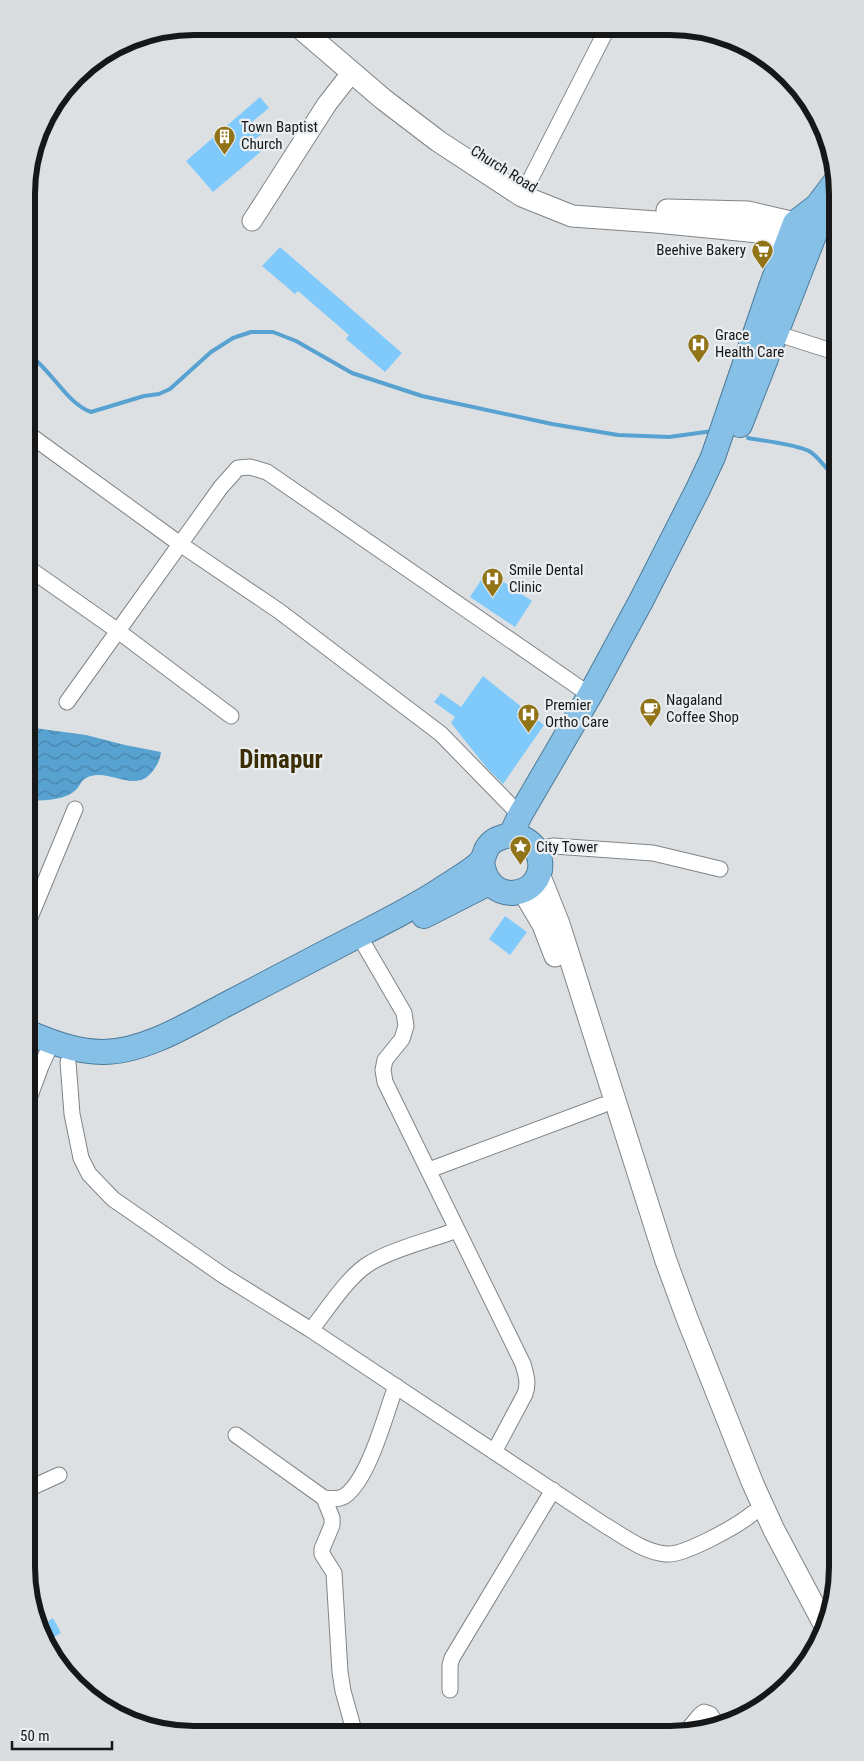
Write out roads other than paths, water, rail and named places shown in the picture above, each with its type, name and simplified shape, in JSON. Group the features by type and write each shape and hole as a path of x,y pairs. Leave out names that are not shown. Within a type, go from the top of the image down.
{"highway":[{"path":"523,835 590,695 641,601 713,457 772,284 829,192"},
{"path":"523,835 647,615 716,484 775,333 806,229"},
{"path":"523,835 540,861 539,874 530,887 523,891 511,893 499,891 489,883 483,872 482,860 486,850 492,842 501,837 523,835"},
{"path":"35,1035 53,1043 82,1051 124,1050 145,1044 184,1027 410,909 448,885 482,860"},
{"path":"47,1053 94,1066 117,1066 152,1057 226,1021 364,946 489,883"}],"main road":[{"path":"308,35 438,141 522,196 572,216 759,232 806,229"},
{"name":"Church Road","path":"328,35 436,126 527,186 556,198 649,210 748,212 806,229"},
{"path":"539,874 558,924 666,1261 684,1309 753,1484 774,1530 821,1618"},
{"path":"523,891 535,909 550,942 672,1314 753,1513 815,1633"}],"street":[{"path":"527,186 604,35"},
{"path":"252,221 327,104 352,72"},
{"path":"775,333 829,350"},
{"path":"35,439 180,544 279,611 441,734 523,835 554,846 653,853 720,869"},
{"path":"67,702 220,487 238,468 250,467 267,472 590,695"},
{"path":"35,573 118,631 231,716"},
{"path":"35,907 75,810"},
{"path":"364,946 404,1013 406,1026 402,1039 385,1060 385,1082 523,1364 527,1376 528,1386 526,1394 494,1452"},
{"path":"35,1081 47,1053"},
{"path":"47,1053 72,1114 81,1158 89,1174 112,1199 224,1276 311,1330 494,1452 645,1549 668,1555 696,1546 753,1513"},
{"path":"429,1170 604,1105"},
{"path":"311,1330 352,1278 366,1266 382,1257 457,1230"},
{"path":"236,1435 324,1498 335,1500 346,1495 356,1484 368,1464 396,1386"},
{"path":"35,1486 58,1475"},
{"path":"450,1690 450,1665 452,1658 553,1490"},
{"path":"324,1498 332,1518 332,1525 322,1549 322,1554 334,1573 340,1672 353,1726"},
{"path":"692,1724 704,1712 710,1714 714,1720"}],"water":[{"path":"35,728 86,735 161,752 158,763 145,778 131,781 99,775 91,776 67,796 50,800 35,801"}],"waterway":[{"path":"35,360 74,402 91,412 144,396 159,394 170,389 211,352 233,338 251,332 273,332 296,341 352,373 422,396 552,424 618,435 669,437 713,431"},
{"path":"748,438 809,451 829,470"}],"place":[{"name":"Town Baptist Church","path":"225,155"},
{"name":"Beehive Bakery","path":"762,269"},
{"name":"Grace Health Care","path":"699,363"},
{"name":"Smile Dental Clinic","path":"493,598"},
{"name":"Nagaland Coffee Shop","path":"650,728"},
{"name":"Premier Ortho Care","path":"529,733"},
{"name":"City Tower","path":"520,866"}],"district":[{"name":"Dimapur","path":"281,759"}]}
